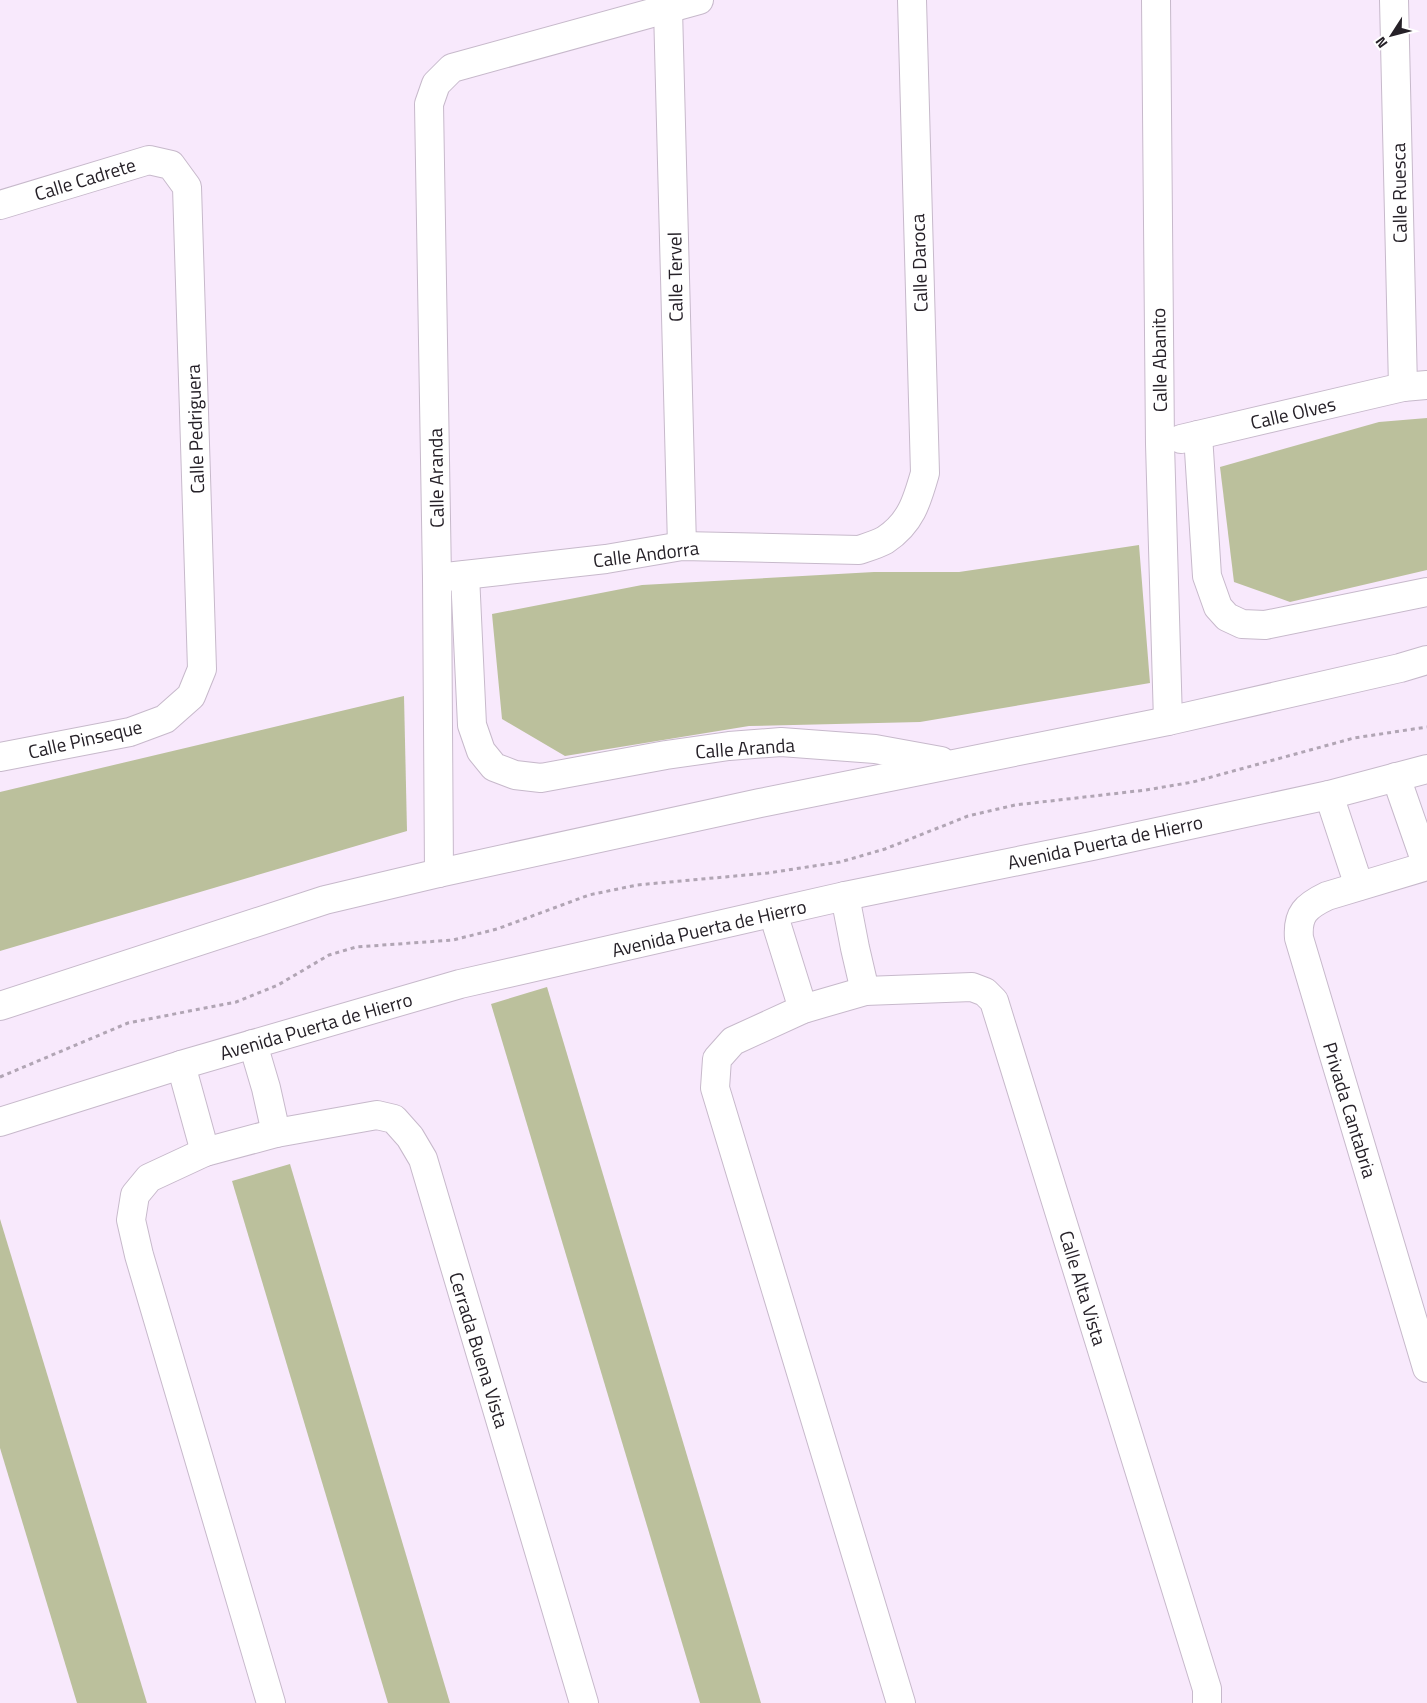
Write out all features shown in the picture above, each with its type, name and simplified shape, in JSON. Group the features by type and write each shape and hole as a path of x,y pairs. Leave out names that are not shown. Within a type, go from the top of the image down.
{"street":[{"path":"668,9 699,0"},
{"name":"Calle Daroca","path":"906,522 917,501 924,474 912,0"},
{"name":"Calle Abanito","path":"1156,0 1160,444 1168,721"},
{"name":"Calle Ruesca","path":"1394,0 1415,386"},
{"name":"Calle Aranda","path":"439,872 437,578 429,104 436,84 452,68 668,9"},
{"name":"Calle Tervel","path":"668,9 682,546"},
{"name":"Calle Cadrete","path":"0,205 149,160 171,165"},
{"name":"Calle Pedriguera","path":"171,165 187,187 188,197 202,669 190,696"},
{"name":"Calle Olves","path":"1160,444 1415,386"},
{"path":"1198,435 1207,576 1218,607 1227,617 1242,624 1265,625 1427,592"},
{"name":"Calle Andorra","path":"437,578 606,559 682,546 860,550 885,540 906,522"},
{"name":"Calle Aranda","path":"464,575 472,725 481,751 494,767 515,775 541,778 693,751 781,742 875,749 956,764"},
{"path":"0,1006 325,900 439,872 750,806 1168,721 1400,668 1427,660"},
{"name":"Calle Pinseque","path":"0,758 130,732 165,719 190,696"},
{"name":"Avenida Puerta de Hierro","path":"0,1122 180,1064 460,984 845,896 1092,846 1329,794 1427,769"},
{"name":"Privada Cantabria","path":"1396,777 1427,866 1359,886 1314,902 1303,912 1298,926 1299,938 1427,1368"},
{"path":"1329,794 1359,886"},
{"path":"845,896 866,991"},
{"path":"773,913 803,1009"},
{"name":"Calle Alta Vista","path":"901,1703 716,1088 717,1060 733,1041 803,1009 866,991 972,987 985,992 994,1001 1208,1689 1207,1703"},
{"path":"253,1044 266,1088 276,1133"},
{"path":"180,1064 204,1152"},
{"name":"Cerrada Buena Vista","path":"271,1703 141,1264 131,1220 135,1195 149,1178 204,1152 276,1133 377,1115 394,1119 410,1137 423,1159 584,1703"}],"path":[{"path":"0,1077 128,1024 236,1002 278,985 329,955 356,947 453,940 497,929 589,895 636,885 768,873 840,862 886,848 968,816 1015,806 1146,790 1192,782 1354,738 1427,726"}],"green space":[{"path":"1427,418 1427,570 1290,602 1234,582 1220,467 1379,422"},
{"path":"1139,545 1150,683 920,722 749,726 565,756 502,719 492,614 642,585 874,572 959,572"},
{"path":"404,696 407,831 0,951 0,792"},
{"path":"547,987 761,1703 700,1703 491,1004"},
{"path":"290,1164 450,1703 388,1703 232,1181"},
{"path":"0,1219 147,1703 77,1703 0,1448"}]}
